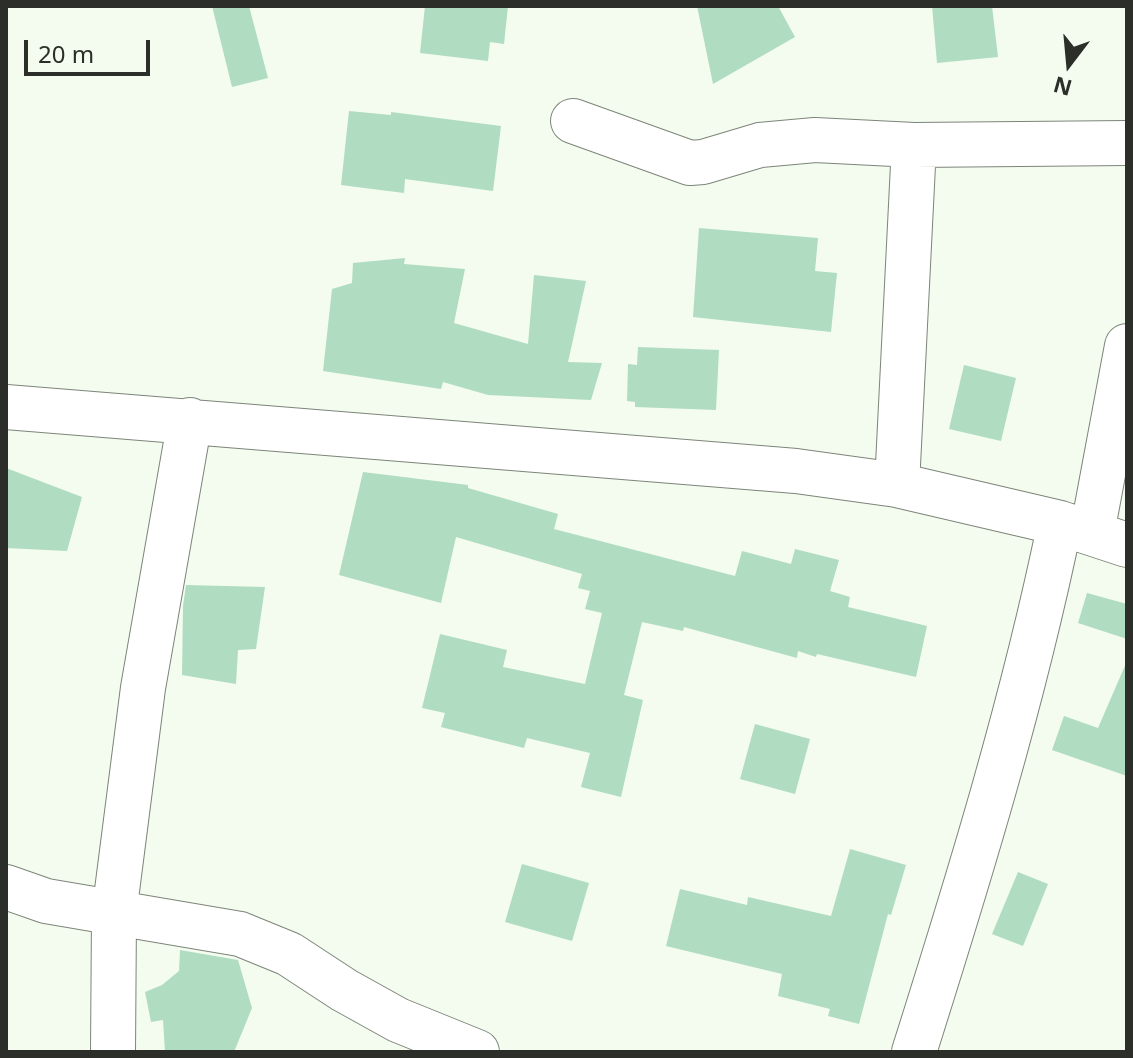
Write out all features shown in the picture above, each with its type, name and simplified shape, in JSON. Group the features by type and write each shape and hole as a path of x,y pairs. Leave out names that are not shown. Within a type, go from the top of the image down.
{"street":[{"path":"573,121 690,163 760,145 815,140 914,145 1127,143"},
{"path":"897,485 914,145"},
{"path":"914,1052 977,851 1046,592 1093,534 1127,346"},
{"path":"6,407 796,471 897,485 1093,534"},
{"path":"113,1052 114,914 143,688 190,420"},
{"path":"6,887 46,901 240,934 289,954 398,1020 477,1052"}],"building":[{"path":"212,6 249,6 268,78 232,87"},
{"path":"425,6 508,6 504,44 490,42 488,61 420,53"},
{"path":"697,6 778,6 795,37 713,84"},
{"path":"932,6 992,6 998,57 937,63"},
{"path":"349,111 391,115 391,112 501,126 493,191 405,179 404,193 341,185"},
{"path":"699,228 818,238 815,271 837,273 831,332 693,317"},
{"path":"405,258 404,264 465,269 454,323 528,344 534,275 586,281 568,362 602,363 591,400 488,395 443,382 441,389 323,371 332,289 352,283 353,263"},
{"path":"638,347 719,350 716,410 635,407 635,402 627,401 628,364 637,365"},
{"path":"964,365 1016,378 1001,441 949,429"},
{"path":"6,468 82,497 67,551 6,548"},
{"path":"363,472 468,485 468,488 558,514 554,529 735,576 742,551 791,564 795,549 839,560 830,591 850,597 848,607 927,626 916,677 817,654 816,657 798,651 797,658 684,627 683,631 642,622 624,695 643,700 621,797 581,787 590,753 527,738 524,748 441,727 445,713 422,708 440,634 507,650 503,667 585,684 602,613 585,609 590,591 578,588 582,574 456,537 441,603 339,575"},
{"path":"186,585 265,587 256,649 238,650 236,684 182,675"},
{"path":"1087,593 1127,604 1127,639 1078,623"},
{"path":"1127,661 1127,776 1052,750 1064,716 1098,728"},
{"path":"755,724 810,739 795,794 740,779"},
{"path":"850,849 906,865 891,915 888,914 859,1024 828,1016 830,1009 778,996 782,974 666,946 680,889 747,905 748,897 831,916"},
{"path":"522,864 589,883 572,941 505,922"},
{"path":"1018,872 1048,884 1023,946 992,934"},
{"path":"180,950 238,960 252,1008 234,1052 165,1052 163,1020 151,1022 145,992 162,985 179,971"}]}
